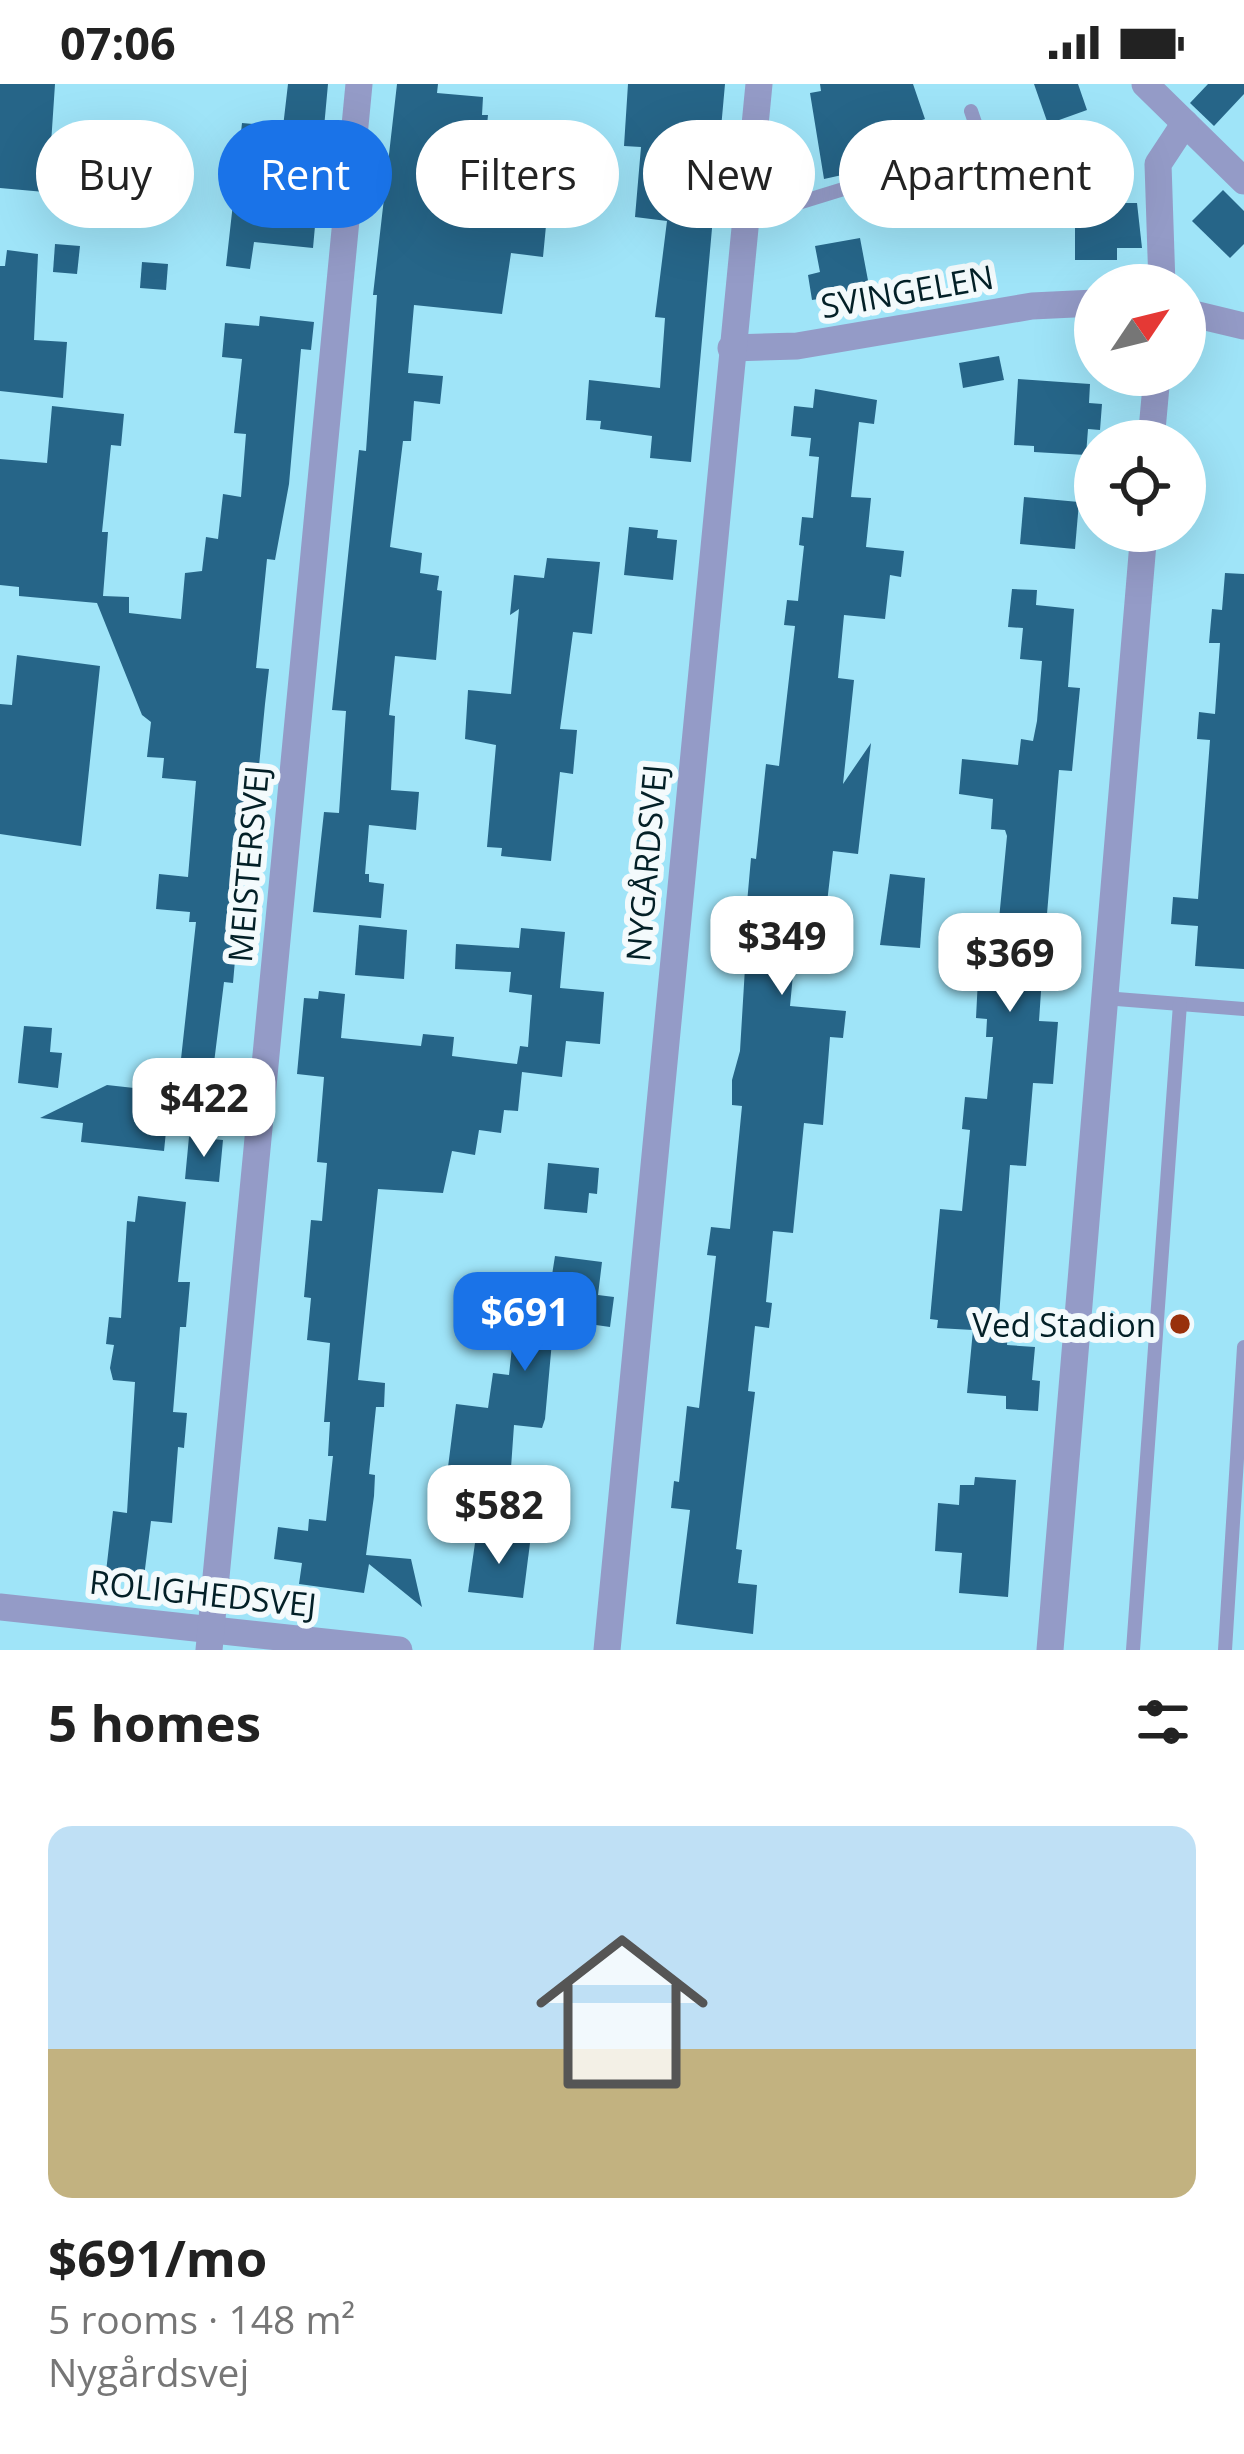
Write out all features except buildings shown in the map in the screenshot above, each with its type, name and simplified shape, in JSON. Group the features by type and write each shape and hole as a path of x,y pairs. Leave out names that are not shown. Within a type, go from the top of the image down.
{"street":[{"name":"MEISTERSVEJ","path":"210,1640 358,84"},
{"name":"NYGÅRDSVEJ","path":"756,120 759,84"},
{"path":"1144,84 1244,181"},
{"path":"1161,264 1158,164 1185,123"},
{"name":"NYGÅRDSVEJ","path":"607,1650 745,228"},
{"name":"SVINGELEN","path":"731,348 797,346 1032,306 1074,304"},
{"path":"1206,317 1244,326"},
{"path":"1050,1650 1142,552"},
{"name":"ROLIGHEDSVEJ","path":"0,1607 210,1640 399,1650"}],"lane":[{"path":"815,198 983,146 970,111"},
{"path":"1104,998 1244,1009"},
{"path":"1133,1650 1180,1004"},
{"path":"1225,1650 1244,1347"}],"place":[{"name":"Ved Stadion","path":"1180,1324"}]}
